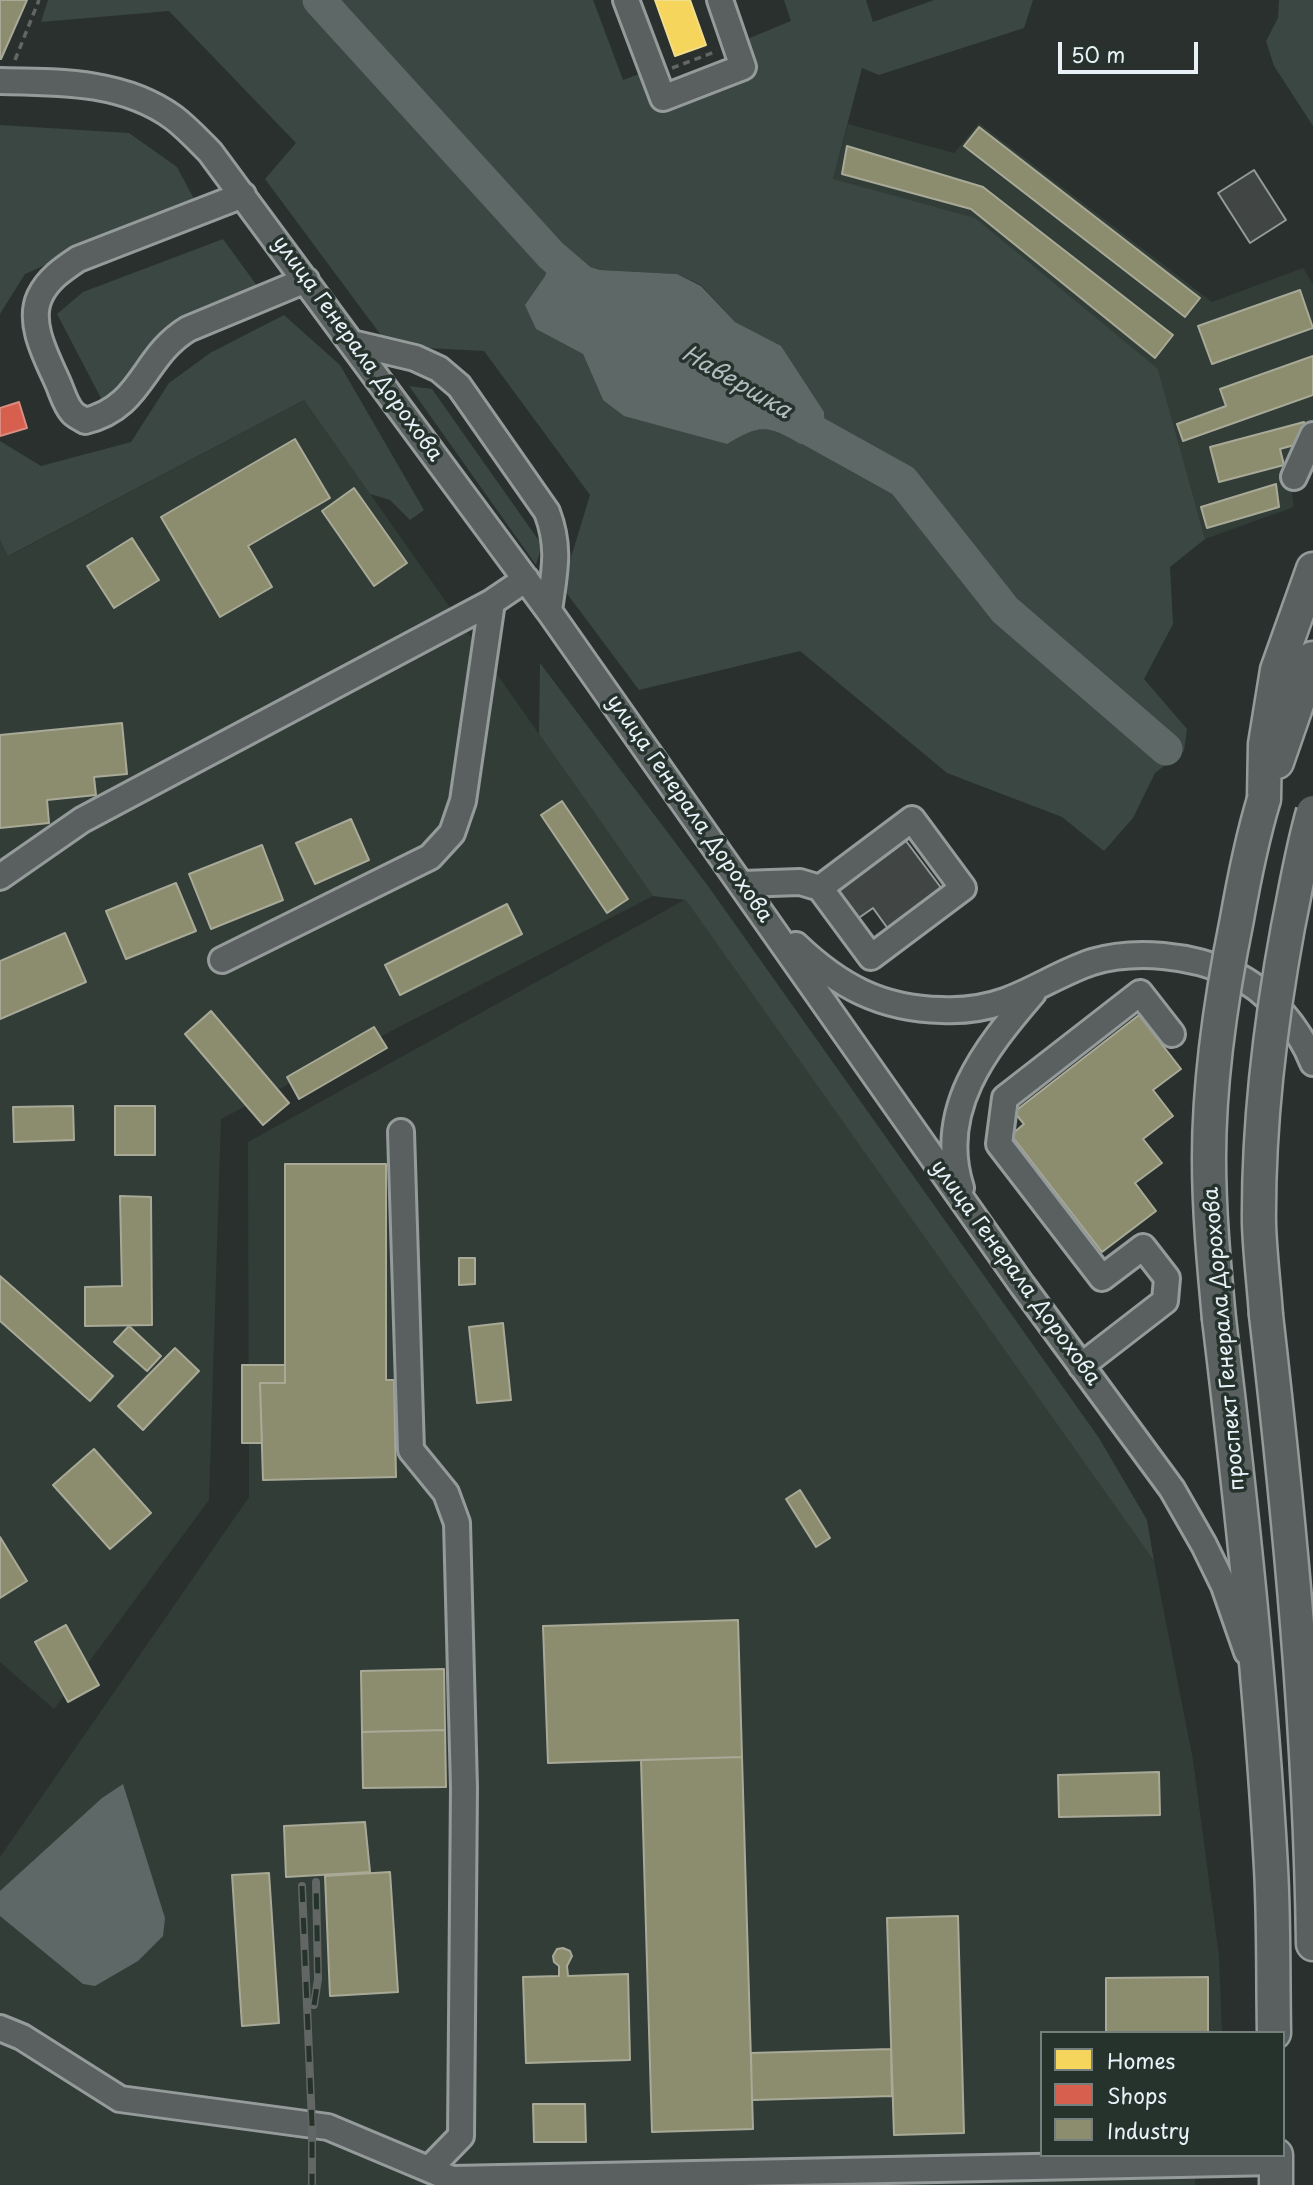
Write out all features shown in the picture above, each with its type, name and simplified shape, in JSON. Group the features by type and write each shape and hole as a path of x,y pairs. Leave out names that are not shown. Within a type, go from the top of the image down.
{"main road":[{"path":"1264,799 1265,744 1277,670 1313,569"},
{"name":"проспект Генерала Дорохова","path":"1274,2031 1271,1870 1257,1679 1219,1319 1211,1226 1209,1156 1215,1053 1227,967 1253,833 1313,658"},
{"name":"проспект Генерала Дорохова","path":"1313,812 1304,845 1280,972 1268,1060 1260,1156 1259,1227 1266,1315 1289,1515 1310,1805 1313,1944"},
{"path":"1310,1805 1313,1752"}],"street":[{"path":"626,0 663,98 743,67 720,0"},
{"name":"улица Генерала Дорохова","path":"3,81 100,87 152,105 174,118 210,152 526,579 1081,1366 1172,1489 1205,1545 1224,1586 1257,1679"},
{"path":"243,195 78,259 48,282 39,297 37,326 42,345 72,413 85,421 108,413 121,405 131,394 174,337 306,280"},
{"path":"352,343 415,358 439,369 459,386 547,512 554,530 557,551 549,611"},
{"path":"1294,477 1313,435"},
{"path":"0,877 82,820 492,602 526,579"},
{"path":"222,960 430,857 452,833 463,802 470,767 492,602"},
{"path":"742,884 800,882 820,888 870,957 963,888 912,820 820,888"},
{"path":"762,913 804,953 843,984 874,999 913,1010 960,1011 1002,1003 1080,967 1117,957 1167,956 1193,962 1233,974 1256,988 1292,1023 1313,1063"},
{"path":"967,1205 956,1172 952,1144 964,1091 978,1062 1003,1027 1038,988"},
{"path":"1081,1366 1166,1301 1167,1278 1143,1247 1102,1278 999,1144 1005,1098 1140,993 1172,1034"},
{"path":"401,1132 411,1450 446,1493 457,1523 464,1788 461,2136 429,2169"},
{"path":"0,2028 22,2037 120,2099 328,2127 452,2179 469,2182 951,2177 1276,2168"}],"path":[{"path":"3,81 39,0"},
{"path":"667,70 735,44"}],"shaded area":[{"path":"48,0 593,0 623,80 653,69 663,98 743,67 735,44 791,21 784,0 866,0 873,22 934,0 1033,0 1024,28 879,75 862,68 833,179 975,218 1158,369 1205,539 1170,567 1173,624 1144,679 1187,729 1184,751 1155,773 1133,818 1104,851 1062,817 947,773 800,651 639,690 562,587 590,495 484,351 389,346 265,179 296,143 169,11 41,22","holes":["551,255 600,270 677,274 701,285 735,322 781,347 800,444 779,433 763,429 747,433 726,444 603,400 583,354 536,329 526,305 545,276"]},
{"path":"1279,0 1313,0 1313,126 1274,66 1266,41 1278,18"},
{"path":"979,123 1212,302 1303,268 1313,284 1313,429 1290,481 1294,507 1205,539 1158,369 833,179 848,124 954,153"},
{"path":"0,125 129,133 177,167 194,199 25,274 0,314"},
{"path":"223,239 258,287 165,327 119,391 103,402 57,314 83,292"},
{"path":"284,315 340,365 424,510 410,520 390,500 370,494 304,400 8,556 0,540 0,441 41,466 131,442 169,383 210,353"},
{"path":"409,386 432,389 542,545 536,565"},
{"path":"304,400 653,896 221,1119 209,1500 54,1709 0,1662 0,540 9,556"},
{"path":"540,663 708,886 1099,1438 1147,1520 1154,1561 686,900 653,896 539,734"},
{"path":"686,899 1154,1561 1193,1760 1219,1956 1222,2031 1040,2031 1040,2157 1195,2157 1195,2185 0,2185 0,1857 249,1497 248,1142"}],"water":[{"path":"551,255 600,270 677,274 701,286 735,322 781,346 824,412 825,438 800,444 779,433 763,429 727,444 624,416 603,400 583,354 536,329 525,305 545,276"},
{"path":"123,1784 165,1918 163,1936 138,1961 95,1986 83,1984 0,1916 0,1891 102,1798"}],"building: Homes":[{"path":"655,0 690,0 706,45 675,56"}],"building: Shops":[{"path":"19,402 27,428 0,436 0,408"}],"building: Industry":[{"path":"0,0 27,0 1,59 0,59"},
{"path":"979,127 1200,298 1185,317 964,146"},
{"path":"847,146 983,187 1173,335 1155,358 971,209 842,174"},
{"path":"1300,290 1313,328 1212,364 1198,326"},
{"path":"1313,356 1313,395 1183,441 1177,424 1226,406 1220,389"},
{"path":"1304,422 1305,442 1280,449 1284,465 1219,482 1210,447"},
{"path":"295,439 330,498 248,546 272,587 220,617 161,517"},
{"path":"1276,484 1279,507 1207,528 1201,507"},
{"path":"354,488 407,563 374,586 322,511"},
{"path":"132,538 159,580 114,608 87,566"},
{"path":"122,723 127,774 94,777 96,795 47,800 49,823 0,828 0,735"},
{"path":"562,801 628,899 607,913 541,815"},
{"path":"351,819 369,860 315,884 296,843"},
{"path":"262,845 283,900 211,929 189,874"},
{"path":"176,883 196,931 126,959 106,911"},
{"path":"507,904 522,934 400,995 385,965"},
{"path":"65,933 86,982 0,1019 0,961"},
{"path":"211,1011 289,1103 263,1125 185,1034"},
{"path":"1139,1015 1181,1069 1153,1090 1173,1116 1143,1139 1162,1163 1135,1183 1156,1211 1102,1252 1011,1135 1024,1124 1014,1112"},
{"path":"374,1027 387,1048 299,1099 287,1077"},
{"path":"73,1106 74,1140 14,1142 13,1107"},
{"path":"115,1106 155,1106 155,1155 115,1155"},
{"path":"285,1164 386,1164 386,1380 394,1380 396,1477 263,1480 260,1383 285,1383"},
{"path":"120,1196 151,1197 152,1325 85,1326 85,1287 122,1286"},
{"path":"459,1258 475,1258 475,1284 459,1285"},
{"path":"0,1276 113,1376 90,1401 0,1321"},
{"path":"503,1323 511,1400 477,1403 469,1327"},
{"path":"129,1326 161,1356 147,1371 114,1342"},
{"path":"175,1348 199,1371 143,1430 118,1406"},
{"path":"242,1365 285,1365 285,1383 260,1383 262,1443 242,1443"},
{"path":"94,1449 151,1513 110,1549 53,1485"},
{"path":"800,1490 830,1538 816,1547 786,1499"},
{"path":"0,1537 27,1581 0,1598"},
{"path":"738,1620 742,1757 548,1763 543,1626"},
{"path":"66,1625 99,1685 68,1702 35,1642"},
{"path":"444,1669 445,1730 362,1732 361,1671"},
{"path":"445,1730 446,1787 363,1788 362,1732"},
{"path":"742,1757 753,2129 652,2132 641,1760"},
{"path":"1159,1772 1160,1815 1059,1817 1058,1775"},
{"path":"365,1822 370,1872 286,1877 284,1826"},
{"path":"390,1872 398,1992 330,1996 325,1876"},
{"path":"269,1873 279,2023 242,2026 232,1875"},
{"path":"958,1916 964,2133 894,2135 887,1918"},
{"path":"557,1949 570,1951 572,1956 567,1966 568,1976 628,1974 630,2060 526,2063 523,1977 559,1976 559,1966 554,1962 553,1956"},
{"path":"1208,1977 1208,2031 1106,2031 1106,1978"},
{"path":"891,2049 892,2096 752,2100 751,2053"},
{"path":"533,2104 585,2104 586,2142 534,2142"}],"building: Other":[{"path":"1254,170 1286,220 1250,243 1218,193"},
{"path":"906,841 945,893 891,933 873,908 853,922 833,895"}],"waterway":[{"name":"Навершка","path":"319,0 551,255 586,285"},
{"name":"Навершка","path":"786,416 903,481 1005,610 1166,749"}],"railway":[{"path":"314,2005 318,1979 316,1882"},
{"path":"302,1886 312,2185"}]}
